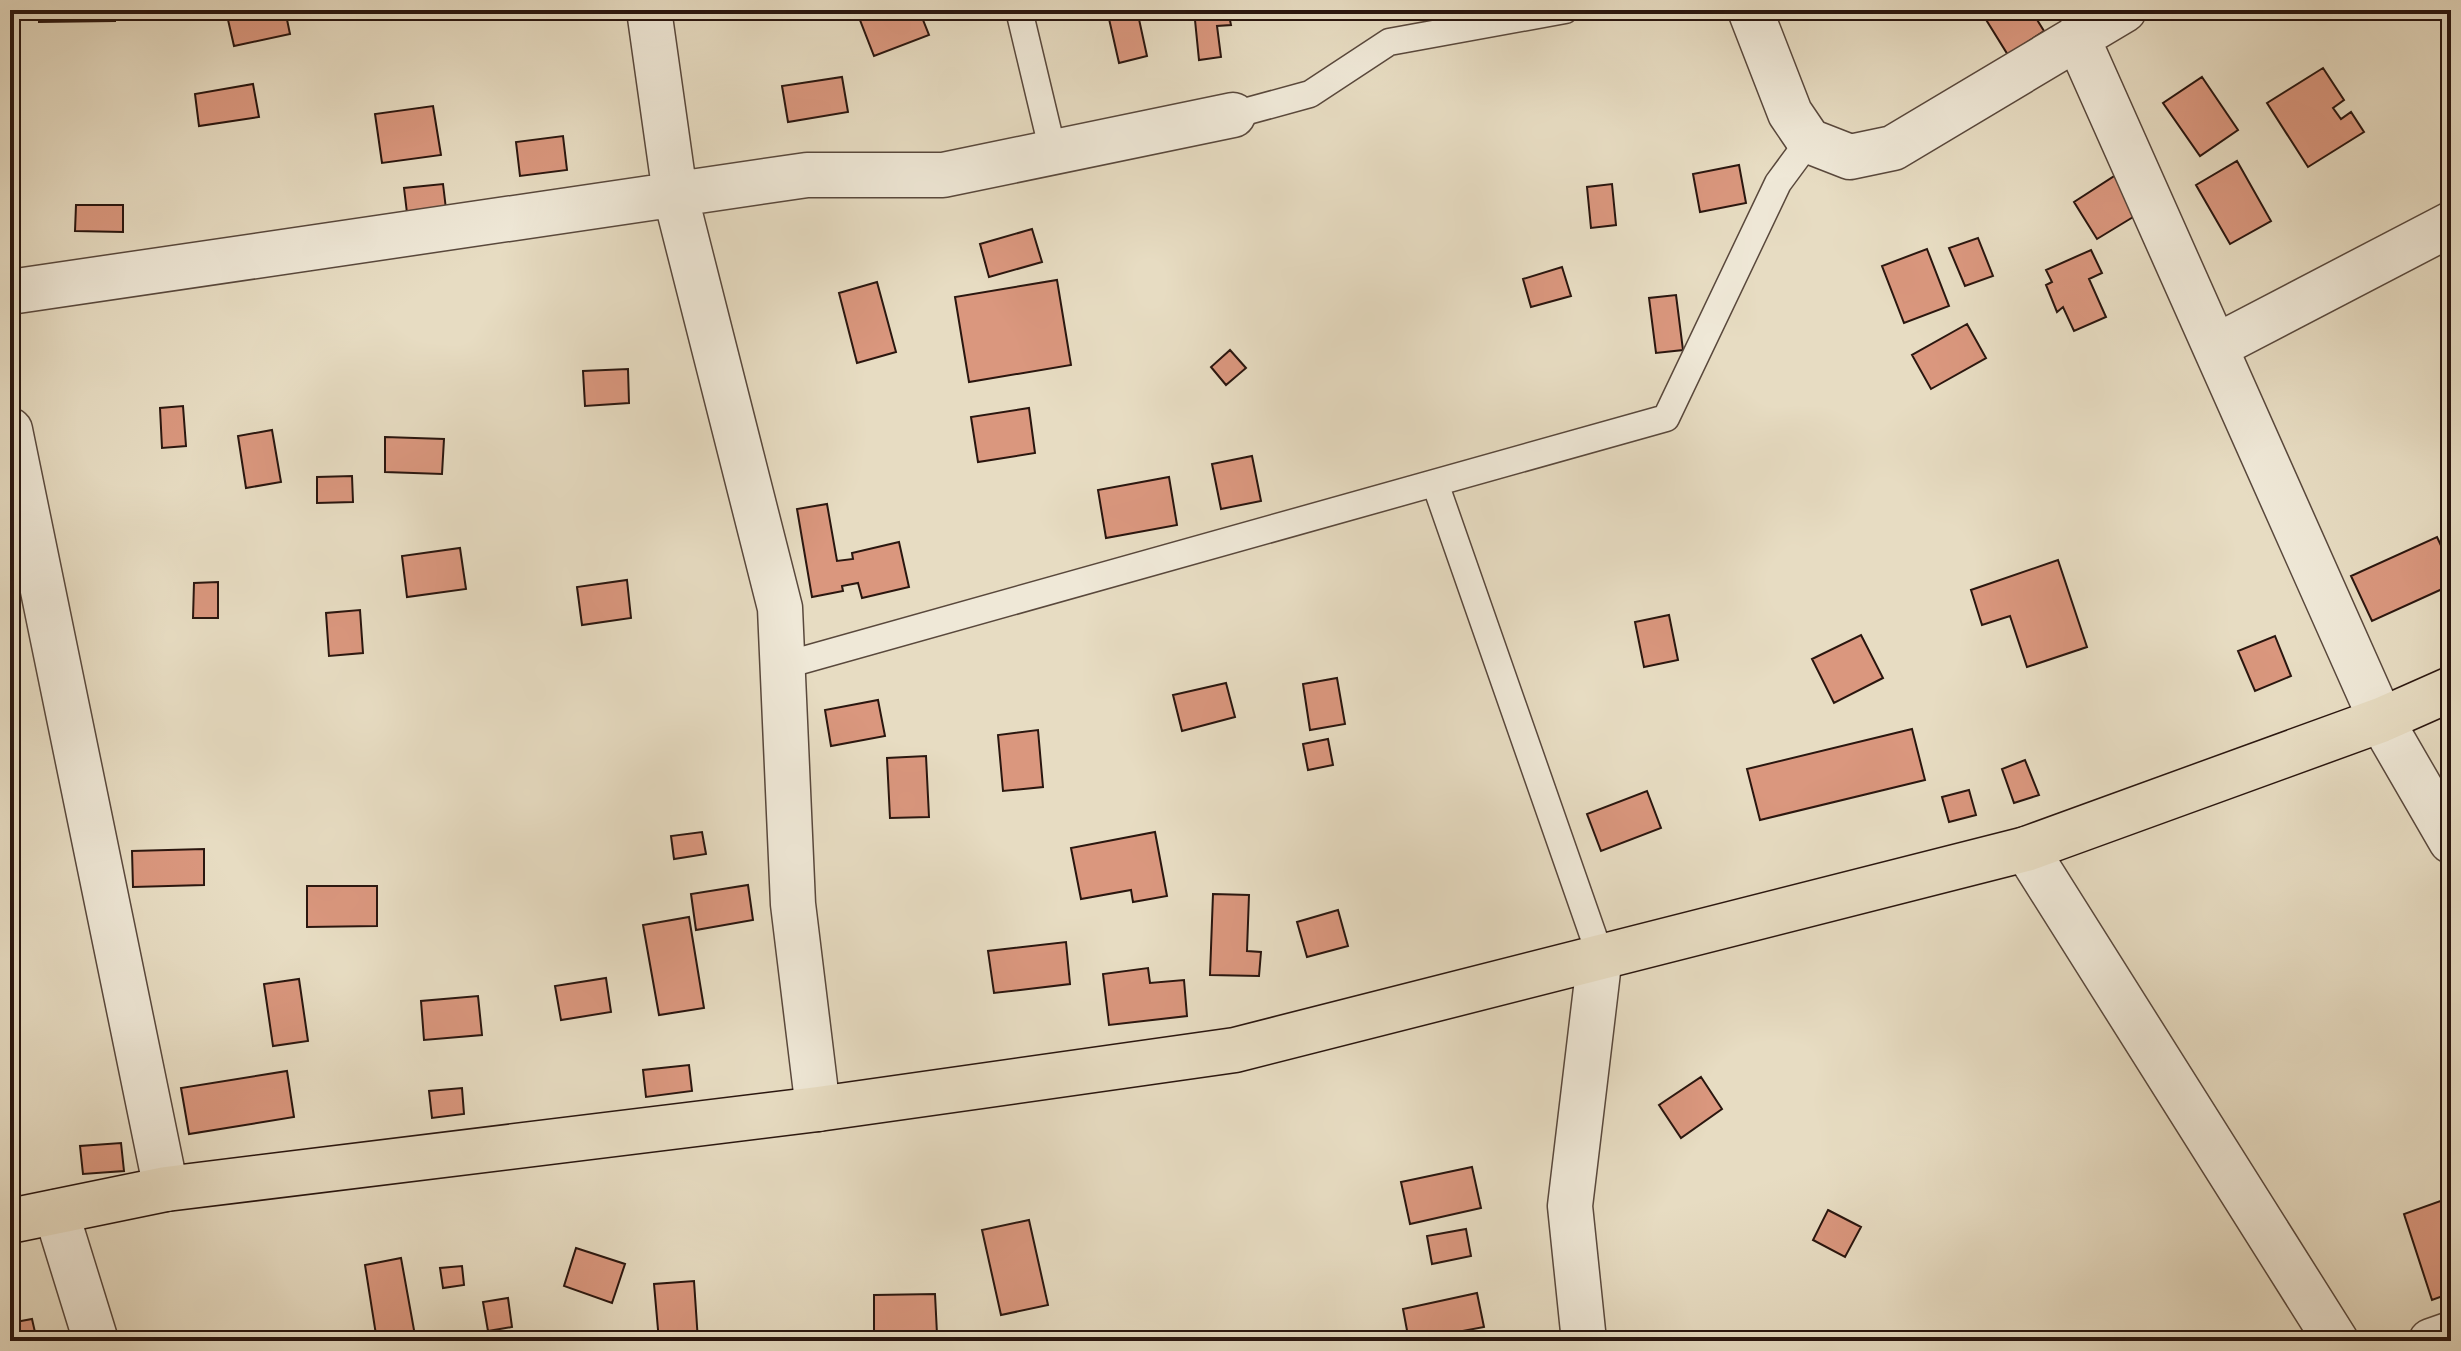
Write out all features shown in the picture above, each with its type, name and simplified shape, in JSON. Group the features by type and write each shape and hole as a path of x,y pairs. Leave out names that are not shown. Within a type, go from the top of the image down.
{"main road":[{"path":"10,1221 166,1189 818,1109 1235,1050 2026,849 2381,720 2451,689"}],"street":[{"path":"649,10 675,194 780,608 793,904 818,1109"},
{"path":"1750,10 1790,113 1809,141 1850,157 1893,148 2124,10"},
{"path":"2077,37 2381,720 2451,841"},
{"path":"10,292 807,175 943,175 1233,115"},
{"path":"2215,347 2451,224"},
{"path":"10,430 166,1189"},
{"path":"2026,849 2336,1341"},
{"path":"1584,1341 1570,1206 1600,955"},
{"path":"56,1212 96,1341"},
{"path":"2431,1341 2451,1334"}],"lane":[{"path":"1019,10 1053,152"},
{"path":"1233,115 1310,94 1389,42 1565,10"},
{"path":"782,666 1666,418 1778,183 1809,141"},
{"path":"1435,483 1600,955"}],"building":[{"path":"39,10 115,10 115,21 39,22"},
{"path":"285,10 290,34 234,46 226,11"},
{"path":"888,10 919,10 929,35 874,56 860,20"},
{"path":"1107,10 1137,10 1147,56 1119,63"},
{"path":"1194,10 1228,10 1231,25 1217,26 1221,57 1199,60"},
{"path":"1980,10 2031,10 2044,31 2008,55"},
{"path":"2323,68 2344,100 2333,108 2341,119 2351,112 2364,132 2308,167 2267,103"},
{"path":"842,77 848,112 788,122 782,86"},
{"path":"2202,77 2238,130 2200,156 2163,103"},
{"path":"253,84 259,117 199,126 195,94"},
{"path":"433,106 441,155 382,163 375,114"},
{"path":"563,136 567,170 520,176 516,142"},
{"path":"2237,161 2271,221 2230,244 2196,185"},
{"path":"1739,165 1746,203 1700,212 1693,174"},
{"path":"2119,173 2143,211 2097,239 2074,202"},
{"path":"443,184 446,209 407,213 404,188"},
{"path":"1612,184 1616,225 1591,228 1587,187"},
{"path":"76,205 123,205 123,232 75,231"},
{"path":"1032,229 1042,262 989,277 980,244"},
{"path":"1978,238 1993,276 1965,286 1949,248"},
{"path":"1927,249 1949,306 1904,323 1882,266"},
{"path":"2091,250 2102,273 2089,279 2106,317 2074,331 2063,307 2057,312 2046,285 2052,282 2046,270"},
{"path":"1562,267 1571,296 1531,307 1523,279"},
{"path":"1057,280 1071,365 969,382 955,297"},
{"path":"877,282 896,352 857,363 839,293"},
{"path":"1676,295 1683,350 1656,353 1649,298"},
{"path":"1967,324 1986,358 1931,389 1912,355"},
{"path":"1230,350 1246,368 1226,385 1211,367"},
{"path":"628,369 629,403 585,406 583,371"},
{"path":"183,406 186,446 162,448 160,408"},
{"path":"1029,408 1035,453 978,462 971,417"},
{"path":"272,430 281,482 246,488 238,436"},
{"path":"385,437 444,439 442,474 385,472"},
{"path":"1252,456 1261,501 1221,509 1212,464"},
{"path":"352,476 353,502 317,503 317,477"},
{"path":"1169,477 1177,525 1106,538 1098,490"},
{"path":"827,504 837,561 853,559 852,553 899,542 909,587 862,598 858,583 842,586 843,591 812,597 797,509"},
{"path":"2437,537 2451,567 2451,585 2372,621 2351,576"},
{"path":"460,548 466,589 407,597 402,556"},
{"path":"2058,560 2087,647 2027,667 2010,616 1982,625 1971,590"},
{"path":"627,580 631,618 582,625 577,587"},
{"path":"218,582 218,618 193,618 194,583"},
{"path":"360,610 363,653 329,656 326,613"},
{"path":"1669,615 1678,660 1644,667 1635,622"},
{"path":"1861,635 1883,678 1834,703 1812,659"},
{"path":"2275,636 2291,676 2255,691 2238,651"},
{"path":"1337,678 1345,724 1310,730 1303,684"},
{"path":"1226,683 1235,717 1182,731 1173,695"},
{"path":"878,700 885,736 831,746 825,710"},
{"path":"1912,729 1925,780 1760,820 1747,769"},
{"path":"1038,730 1043,787 1003,791 998,735"},
{"path":"1328,739 1333,765 1308,770 1303,744"},
{"path":"926,756 929,817 890,818 887,758"},
{"path":"2025,760 2039,795 2014,803 2002,769"},
{"path":"1969,790 1976,815 1949,822 1942,797"},
{"path":"1647,791 1661,828 1601,851 1587,814"},
{"path":"702,832 706,854 674,859 671,836"},
{"path":"1155,832 1167,896 1133,902 1131,890 1081,899 1071,848"},
{"path":"204,849 204,885 133,887 132,851"},
{"path":"748,885 753,920 696,930 691,894"},
{"path":"307,886 377,886 377,926 307,927"},
{"path":"1213,894 1249,895 1247,951 1261,952 1259,976 1210,975"},
{"path":"1338,910 1348,946 1307,957 1297,922"},
{"path":"689,917 704,1008 659,1015 643,925"},
{"path":"1066,942 1070,984 994,993 988,951"},
{"path":"1148,968 1150,983 1184,980 1187,1016 1109,1025 1103,974"},
{"path":"606,978 611,1012 561,1020 555,986"},
{"path":"299,979 308,1041 273,1046 264,984"},
{"path":"478,996 482,1035 424,1040 421,1001"},
{"path":"689,1065 692,1091 646,1097 643,1070"},
{"path":"287,1071 294,1117 189,1134 181,1088"},
{"path":"1701,1077 1722,1109 1681,1138 1659,1105"},
{"path":"462,1088 464,1114 432,1118 429,1091"},
{"path":"121,1143 124,1171 83,1174 80,1146"},
{"path":"1472,1167 1481,1208 1410,1224 1401,1182"},
{"path":"2446,1199 2451,1215 2451,1293 2432,1300 2404,1214"},
{"path":"1828,1210 1861,1227 1845,1257 1813,1240"},
{"path":"1029,1220 1048,1305 1001,1315 982,1230"},
{"path":"1466,1229 1471,1256 1432,1264 1427,1236"},
{"path":"576,1248 625,1264 612,1303 564,1286"},
{"path":"401,1258 416,1341 377,1341 365,1265"},
{"path":"462,1266 464,1285 443,1288 440,1268"},
{"path":"694,1281 698,1341 659,1341 654,1284"},
{"path":"1477,1293 1484,1327 1409,1341 1403,1309"},
{"path":"935,1294 937,1334 874,1334 874,1295"},
{"path":"508,1298 512,1327 488,1331 483,1302"},
{"path":"32,1319 37,1341 10,1341 10,1323"},
{"path":"1178,1334 1179,1341 1131,1341"}]}
